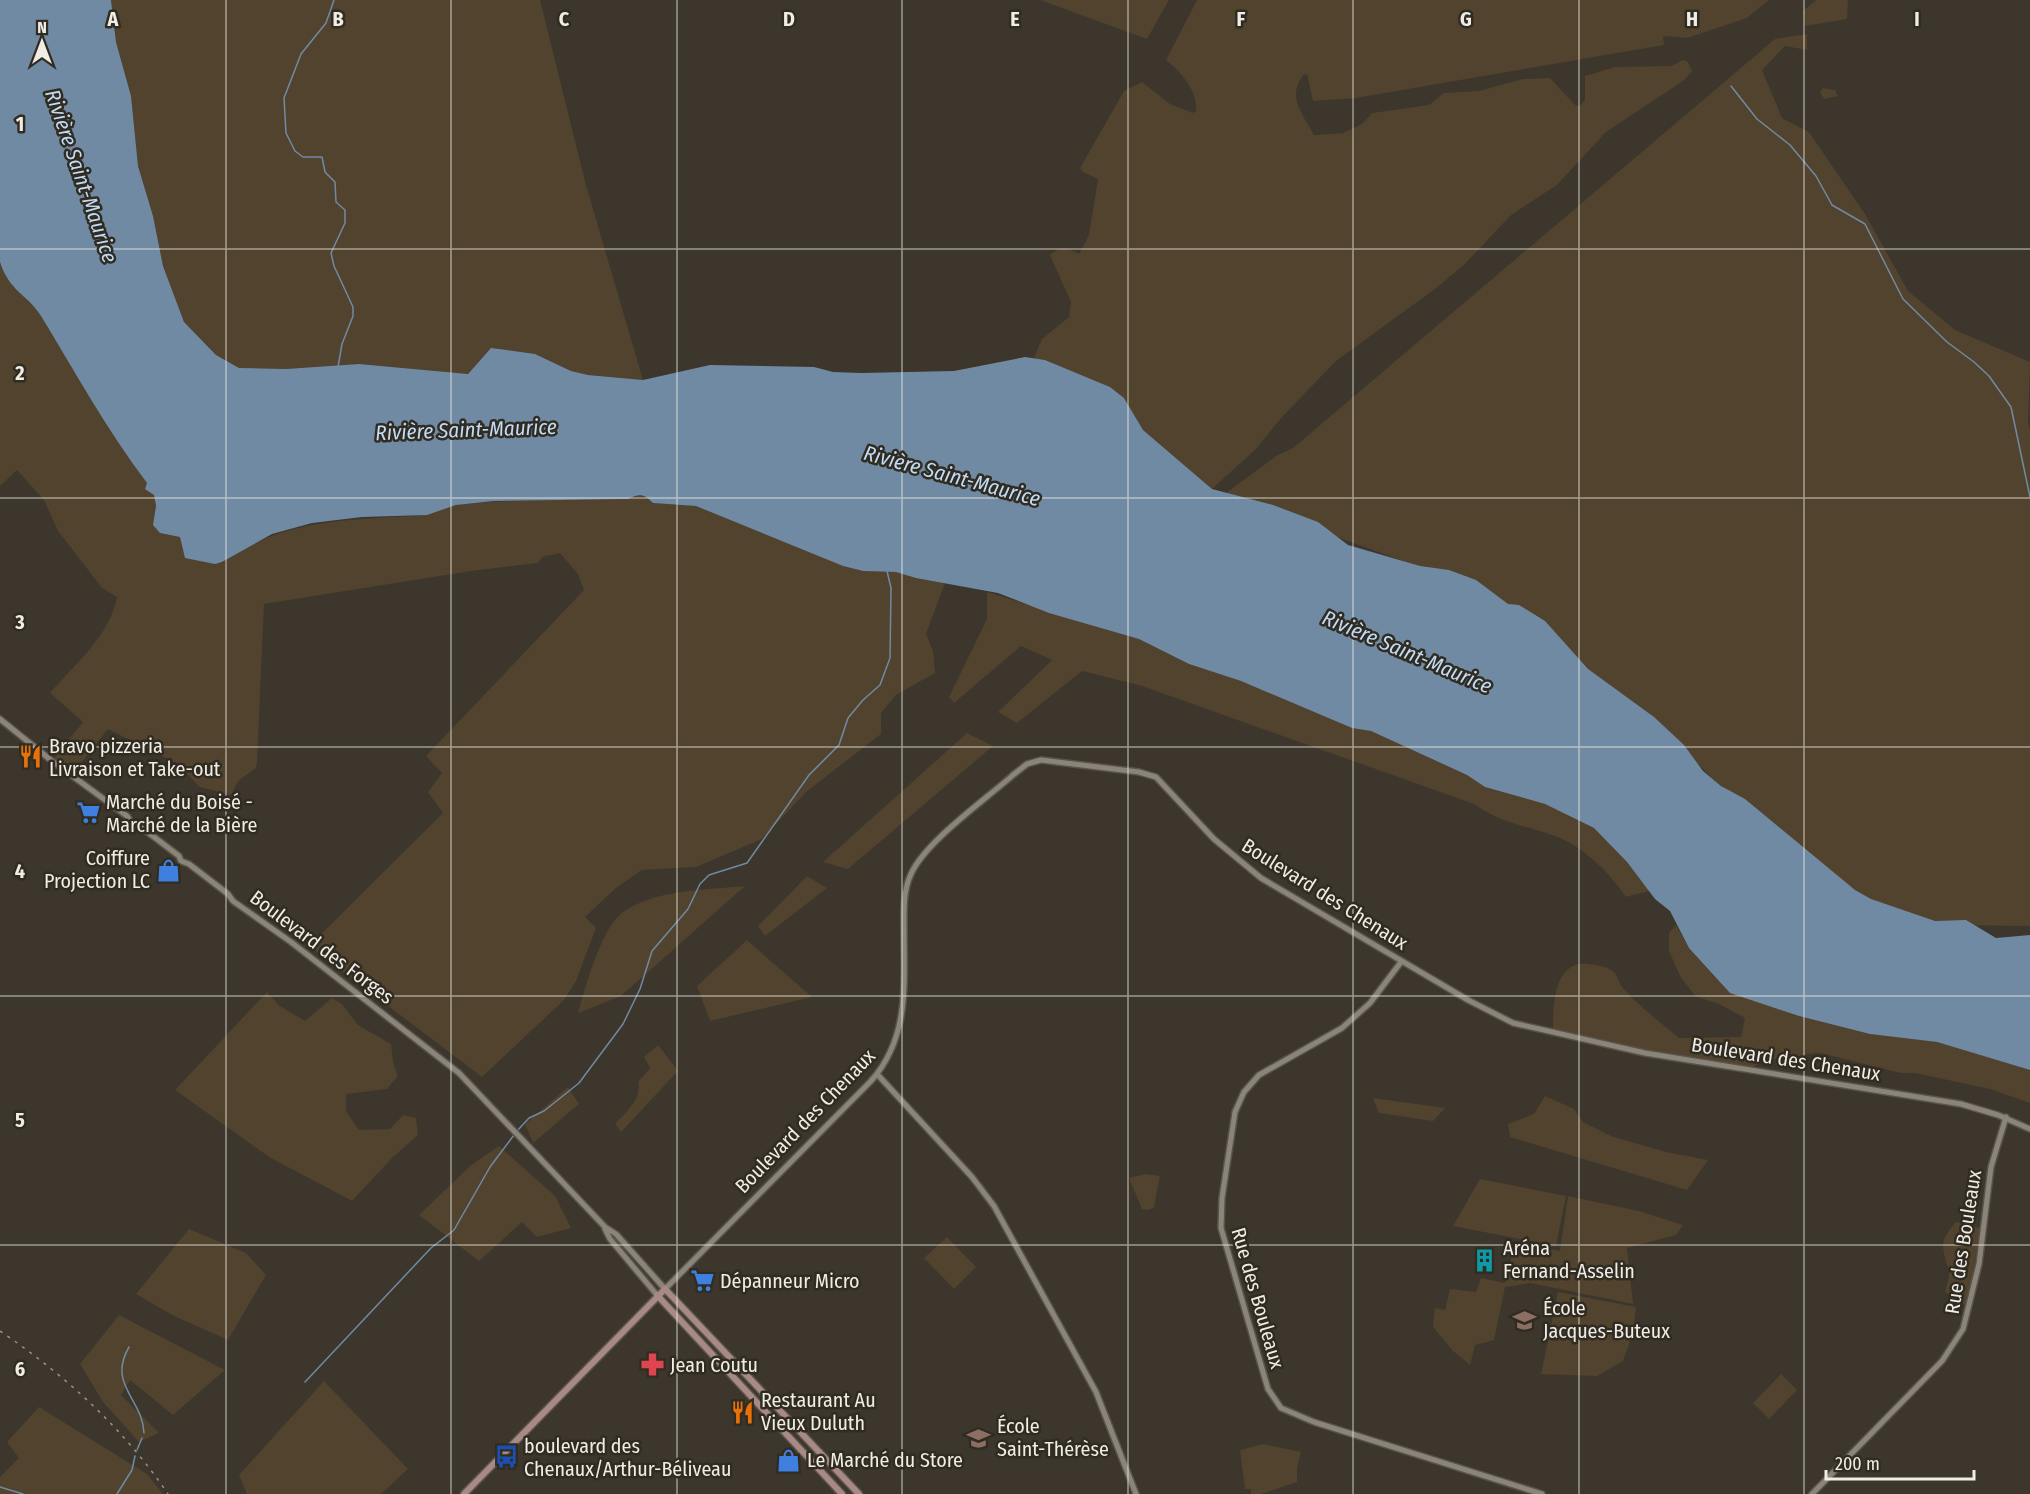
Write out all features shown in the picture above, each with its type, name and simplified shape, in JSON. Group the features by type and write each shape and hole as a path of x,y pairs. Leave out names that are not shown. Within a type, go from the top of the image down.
{"main road":[{"name":"Boulevard des Chenaux","path":"464,1494 650,1307 657,1295 665,1289"},
{"name":"Boulevard des Forges","path":"665,1289 859,1494"},
{"name":"Boulevard des Forges","path":"657,1295 842,1494"}],"street":[{"name":"Boulevard des Forges","path":"0,719 52,761 127,816 133,825 141,827 179,856 181,861 197,870 228,894 233,901 245,907 282,938 291,942 449,1064 605,1227 616,1234 665,1289"},
{"name":"Boulevard des Chenaux","path":"665,1289 877,1074 892,1051 902,1022 904,900 914,867 930,848 1018,771 1038,760 1067,761 1143,772 1156,777 1214,839 1246,867 1401,962 1495,1015 1539,1030 1645,1053 1946,1102 2006,1118 2030,1129"},
{"name":"Rue des Bouleaux","path":"1401,962 1375,997 1352,1020 1320,1043 1264,1071 1242,1095 1234,1115 1222,1198 1224,1238 1268,1389 1281,1408 1314,1422 1542,1494"},
{"path":"877,1074 972,1177 994,1206 1096,1392 1136,1494"},
{"name":"Rue des Bouleaux","path":"1812,1494 1942,1361 1963,1329 1979,1264 1990,1167 2006,1118"},
{"name":"Boulevard des Forges","path":"605,1227 610,1239 657,1295"}],"shaded area":[{"path":"111,0 540,0 586,185 643,380 588,375 571,371 535,354 486,353 468,374 359,364 286,369 239,368 216,355 184,322 163,266 153,216 138,166 131,96 116,42"},
{"path":"1040,0 1169,0 1147,39"},
{"path":"1197,0 1769,0 1747,18 1687,38 1663,36 1664,45 1356,98 1313,101 1307,74 1303,75 1298,84 1296,98 1314,135 1343,133 1362,124 1372,113 1429,105 1444,93 1479,91 1523,79 1550,78 1575,105 1580,106 1585,99 1585,76 1615,67 1671,66 1683,60 1688,62 1692,71 1683,81 1606,132 1557,185 1511,215 1465,264 1435,289 1336,361 1281,418 1256,449 1212,489 1143,430 1124,398 1110,387 1045,360 1034,358 1042,339 1069,317 1071,302 1050,255 1064,248 1079,254 1089,235 1098,179 1083,172 1080,168 1124,91 1142,82 1170,104 1193,113 1196,111 1191,89 1183,76 1166,60"},
{"path":"1816,0 1848,0 1847,19 1805,26 1803,11"},
{"path":"1807,34 1807,50 1785,46 1762,70 1782,118 1809,132 1865,214 1908,291 1955,330 2030,362 2028,422 2030,431 2030,926 1939,925 1862,900 1714,780 1668,734 1439,574 1307,526 1226,493 1276,456 1293,448 1775,39"},
{"path":"1823,88 1835,90 1838,96 1824,99 1820,92"},
{"path":"0,262 8,279 36,308 105,422 147,483 146,489 154,495 160,533 180,537 185,550 222,563 268,537 318,524 423,515 463,504 525,500 628,499 642,495 653,503 696,506 843,566 863,571 896,572 945,583 926,634 933,651 935,673 896,695 881,713 881,734 806,792 762,839 696,867 642,870 617,887 585,917 596,928 576,981 564,1000 482,1077 309,946 443,813 428,792 442,773 426,756 584,590 578,574 560,553 542,557 538,563 471,571 264,604 257,763 256,768 238,781 231,795 200,787 176,763 108,729 72,774 53,759 83,722 50,693 99,636 113,611 117,597 102,588 58,531 44,500 17,470 0,486"},
{"path":"987,592 1139,639 1189,664 1241,681 1352,728 1371,731 1467,775 1485,787 1545,804 1594,828 1627,862 1649,891 1626,897 1594,860 1563,839 1503,820 1474,804 1142,686 1082,671 1017,723 998,712 1052,660 1021,646 954,703 949,697 987,619"},
{"path":"967,733 993,746 848,869 823,862"},
{"path":"807,876 827,888 765,936 758,926"},
{"path":"745,886 621,996 578,1013 601,944 615,919 623,912 636,904 666,895"},
{"path":"1676,925 1689,948 1769,1004 1799,1016 1870,1034 1937,1042 2030,1070 2030,1103 1990,1089 1915,1073 1901,1073 1820,1053 1806,1054 1800,1058 1769,1059 1750,1068 1553,1033 1553,1012 1561,978 1567,970 1576,965 1588,964 1605,967 1614,972 1630,995 1679,1038 1741,1037 1745,1018 1719,1004 1695,996 1680,976 1669,951 1669,933"},
{"path":"747,940 812,997 710,1021 697,986"},
{"path":"267,992 280,1006 305,1021 332,998 342,1004 358,1025 391,1044 393,1062 398,1076 387,1089 346,1094 346,1111 359,1130 390,1129 403,1115 416,1118 418,1135 392,1158 352,1201 269,1157 175,1090"},
{"path":"658,1045 678,1071 621,1132 615,1124 632,1105 638,1094 638,1082 650,1068 644,1057"},
{"path":"568,1087 579,1104 533,1143 525,1124"},
{"path":"1545,1096 1574,1109 1583,1122 1611,1136 1666,1152 1708,1160 1687,1190 1510,1137 1508,1124 1534,1114"},
{"path":"1373,1098 1445,1108 1433,1121 1379,1113"},
{"path":"499,1146 555,1196 571,1228 537,1237 522,1222 479,1261 419,1215 470,1166"},
{"path":"1145,1174 1160,1176 1154,1207 1149,1210 1142,1209 1129,1178"},
{"path":"1480,1179 1566,1196 1556,1246 1453,1226"},
{"path":"1568,1196 1639,1211 1683,1225 1676,1235 1627,1248 1633,1304 1530,1283 1505,1287 1494,1340 1475,1345 1470,1365 1453,1351 1433,1327 1435,1308 1445,1310 1450,1289 1476,1292 1481,1278 1505,1283 1515,1243 1560,1251"},
{"path":"1956,1222 1980,1228 1968,1307 1945,1292 1949,1274 1943,1246 1946,1235"},
{"path":"189,1229 246,1253 266,1275 228,1340 172,1315 136,1294"},
{"path":"947,1237 976,1267 954,1289 924,1258"},
{"path":"1558,1292 1636,1307 1633,1333 1623,1361 1597,1376 1541,1374"},
{"path":"119,1315 225,1370 173,1415 130,1380 121,1395 159,1433 139,1442 103,1402 80,1364"},
{"path":"1781,1374 1797,1390 1769,1419 1753,1403"},
{"path":"324,1381 408,1469 381,1494 247,1494 239,1475"},
{"path":"39,1407 147,1474 163,1494 0,1494 0,1477 19,1458 7,1442"},
{"path":"1263,1444 1301,1452 1297,1468 1297,1482 1261,1494 1251,1494 1251,1489 1245,1489 1240,1450"}],"water":[{"name":"Rivière Saint-Maurice","path":"0,0 111,0 116,42 131,96 138,166 153,216 163,266 184,322 216,355 239,368 286,369 359,364 468,374 491,348 535,354 571,371 588,375 643,380 710,365 814,367 833,372 861,373 954,371 1025,357 1045,360 1110,387 1124,398 1143,430 1212,489 1273,505 1318,522 1348,545 1420,566 1449,570 1476,580 1508,604 1519,605 1545,621 1588,669 1654,717 1684,745 1703,771 1721,786 1745,799 1855,890 1871,899 1935,921 1966,920 1996,938 2030,935 2030,1070 1937,1042 1870,1034 1799,1016 1730,993 1689,948 1670,911 1655,899 1627,862 1594,828 1545,804 1485,787 1467,775 1371,731 1352,728 1241,681 1189,664 1139,639 1049,613 998,593 916,578 896,572 863,571 843,566 696,506 653,503 639,495 628,499 494,501 456,505 427,515 362,517 312,523 272,534 215,564 185,558 180,537 160,533 153,525 156,506 154,495 145,489 147,483 105,422 41,316 8,280 0,262"}],"waterway":[{"path":"334,0 326,23 301,54 284,98 286,133 295,151 303,157 322,157 325,172 335,182 336,202 345,210 345,223 331,253 334,266 353,307 353,316 342,344 338,367"},
{"path":"1731,86 1757,119 1790,145 1816,176 1832,205 1865,224 1903,299 1947,342 1989,376 2011,407 2030,497"},
{"path":"517,1131 529,1118 544,1111 579,1083 623,1024 640,989 652,951 688,909 700,884 709,875 747,863 809,775 839,745 848,718 880,685 890,658 891,588 887,571"},
{"path":"305,1382 431,1248 454,1230 490,1167 514,1135"},
{"path":"129,1347 123,1360 122,1372 128,1392 142,1421 144,1433"},
{"path":"137,1450 142,1438"},
{"path":"117,1494 132,1470 135,1456"},
{"path":"0,1487 23,1494"}],"railway":[{"path":"0,1331 70,1385 113,1425 168,1494"}],"place":[{"name":"Bravo pizzeria Livraison et Take-out","path":"31,757"},
{"name":"Marché du Boisé - Marché de la Bière","path":"88,813"},
{"name":"Coiffure Projection LC","path":"168,870"},
{"name":"Aréna Fernand-Asselin","path":"1485,1260"},
{"name":"Dépanneur Micro","path":"702,1281"},
{"name":"École Jacques-Buteux","path":"1525,1320"},
{"name":"Jean Coutu","path":"652,1365"},
{"name":"Restaurant Au Vieux Duluth","path":"743,1412"},
{"name":"École Saint-Thérèse","path":"979,1438"},
{"name":"boulevard des Chenaux/Arthur-Béliveau","path":"506,1457"},
{"name":"Le Marché du Store","path":"789,1460"}]}
